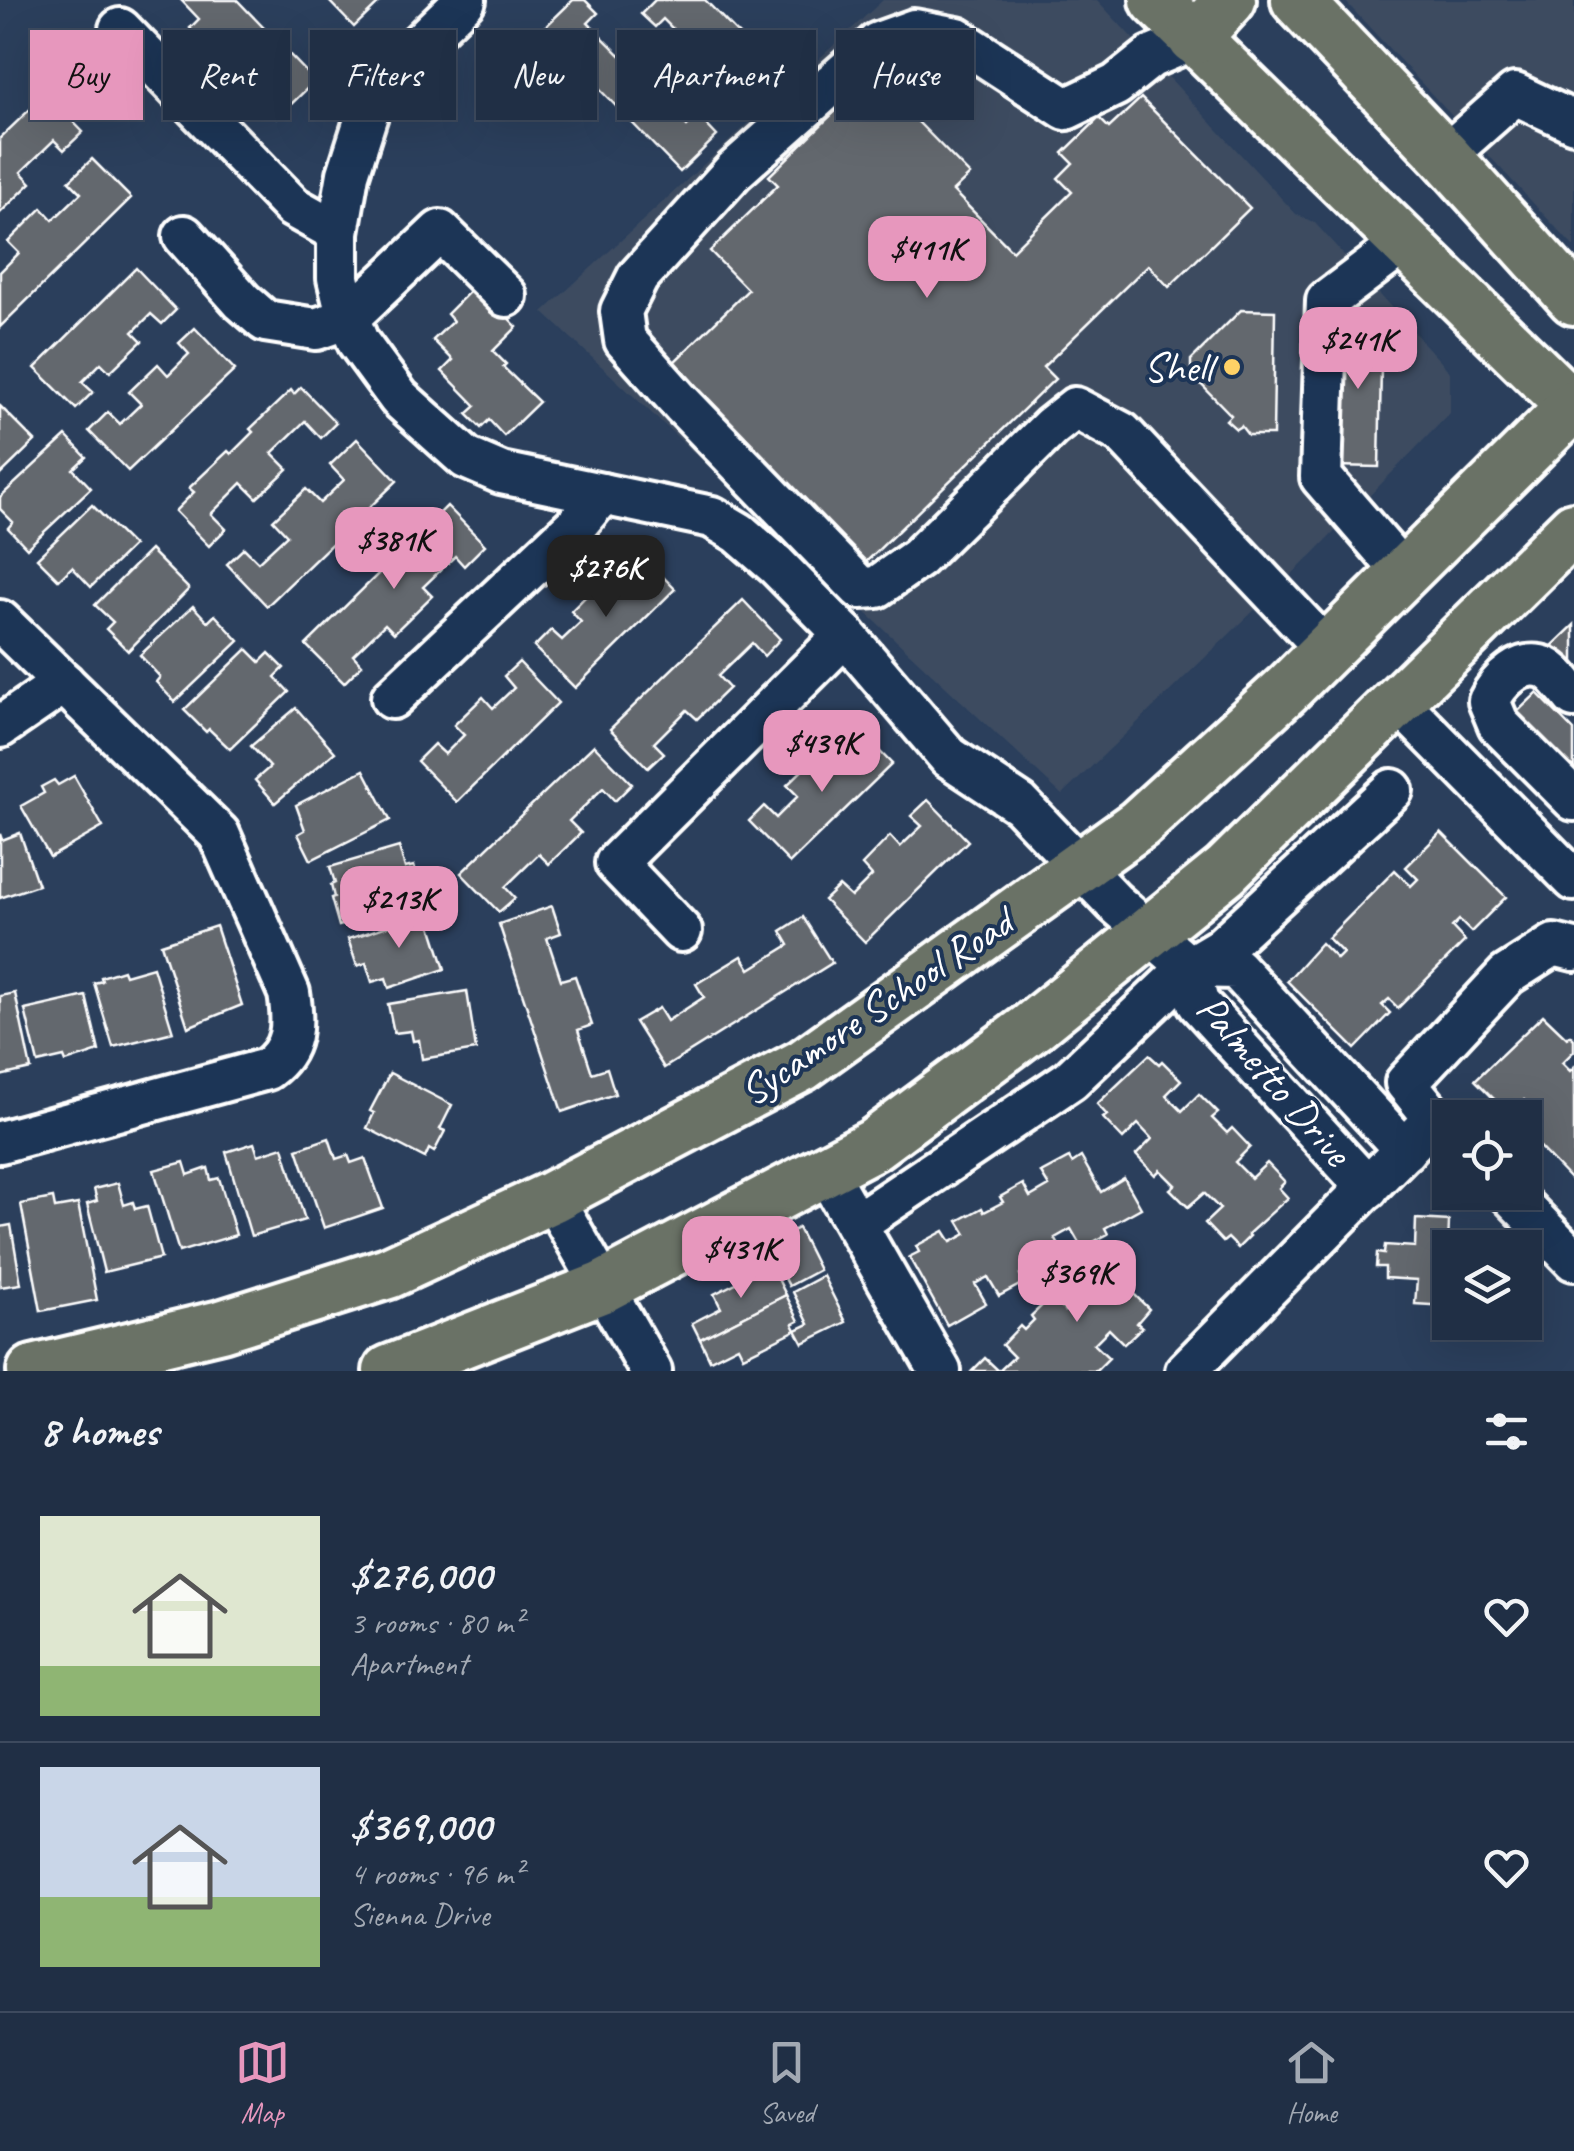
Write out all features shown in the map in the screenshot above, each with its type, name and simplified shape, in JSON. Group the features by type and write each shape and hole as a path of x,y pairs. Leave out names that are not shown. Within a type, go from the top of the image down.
{"main road":[{"path":"1156,0 1573,407"},
{"path":"1194,39 1230,0"},
{"path":"1296,0 1446,156 1574,299"},
{"name":"Sycamore School Road","path":"34,1371 221,1326 388,1272 552,1197 804,1065 1150,814 1327,650 1573,407"},
{"path":"389,1371 603,1287 843,1202 873,1145 1032,1027 1226,870 1574,528"}],"street":[{"name":"Palmetto Drive","path":"465,0 376,86 348,174 338,232 338,278 348,318 358,342 399,398 466,458 501,473 712,517 739,533 846,635 949,758 1020,804 1148,934 1189,967 1198,1003 1368,1188"},
{"path":"1194,39 1151,56 1116,85 1066,110 957,38 914,30 878,43 734,171 638,277 621,310 625,340 860,588 877,587 918,558 1075,408 1122,433 1327,650"},
{"path":"143,54 293,208 338,232"},
{"path":"1446,156 1515,94 1574,122"},
{"path":"184,236 264,321 316,328 348,318 440,230 506,296"},
{"path":"1404,243 1326,301 1321,477 1404,573"},
{"path":"392,698 577,524 602,494"},
{"path":"0,621 218,834 289,993 294,1020 282,1058 267,1070 0,1142"},
{"path":"681,932 616,863 846,635"},
{"path":"1451,649 1494,691"},
{"path":"1574,697 1548,669 1530,666 1516,669 1489,701 1499,725 1574,800"},
{"path":"0,727 64,683"},
{"path":"1399,703 1574,880"},
{"path":"940,1371 843,1202 1070,1080 1189,967 1221,948 1392,790"},
{"path":"1432,1114 1406,1083 1507,975 1554,945 1574,950"},
{"name":"Palmetto Drive","path":"1189,967 1236,968 1405,1150"},
{"path":"1186,1371 1405,1150 1432,1134"},
{"path":"552,1197 651,1371"},
{"path":"1525,1210 1574,1260"}],"shaded area":[{"path":"883,0 1097,0 1296,214 1315,223 1450,372 1450,413 1313,554 1062,795 543,312 752,120 816,120 816,61 836,43 836,120 974,120 974,30 850,30"},
{"path":"1344,0 1574,0 1574,247"}],"building":[{"path":"181,0 237,0 266,30 192,30 199,19"},
{"path":"328,0 382,0 354,27"},
{"path":"573,0 585,0 598,13 588,23 595,30 542,30"},
{"path":"655,0 705,0 734,30 674,30 663,19 655,27 641,14"},
{"path":"597,32 617,52 617,107 597,87"},
{"path":"290,55 310,76 310,86 290,105"},
{"path":"1141,98 1250,208 1169,287 1148,265 1043,367 1055,379 866,562 672,364 748,290 710,251 778,185 769,176 836,110 836,120 916,120 970,175 953,191 1012,251 1072,192 1058,178 1073,163 1063,153 1099,118 1109,128"},
{"path":"30,109 30,120 71,120 83,132 64,150 54,140 21,172 31,183 0,213 0,138"},
{"path":"629,120 681,120 687,126 694,120 702,120 717,136 680,172"},
{"path":"92,159 131,198 0,327 0,272 19,253 8,242 42,208 53,220 81,193 69,181"},
{"path":"136,268 176,310 162,324 151,314 133,332 142,341 110,372 101,363 82,382 93,392 76,409 35,368"},
{"path":"476,285 517,327 493,351 506,364 503,367 539,402 504,436 489,420 481,428 467,414 476,406 442,371 453,360 433,340 453,321 447,314"},
{"name":"Shell","path":"1241,310 1275,311 1273,435 1248,435 1241,426 1236,429 1226,420 1231,415 1191,374 1191,360"},
{"name":"Shell","path":"1337,317 1382,317 1379,467 1334,466"},
{"path":"195,328 235,370 128,471 89,431 108,412 120,424 141,404 129,392 158,364 168,375 189,354 179,343"},
{"path":"301,387 336,423 321,438 305,421 272,453 288,469 257,498 242,483 211,514 226,529 209,546 175,511 194,492 189,488 228,451 231,454 253,432 250,429 291,390 294,394"},
{"path":"0,406 35,441 0,475"},
{"path":"66,436 86,457 73,469 91,488 27,548 8,528 13,522 0,509 0,497"},
{"path":"357,439 397,481 267,606 227,564 244,548 258,562 287,535 273,520 306,489 320,503 344,480 330,465"},
{"path":"92,505 133,546 91,587 72,567 59,580 37,558"},
{"path":"447,506 485,545 464,566 455,556 423,587 432,596 394,633 385,624 353,655 362,665 344,683 306,645"},
{"path":"635,548 675,589 575,688 534,647 551,630 562,640 581,622 571,611 599,583 610,594 631,574 621,563"},
{"path":"150,550 189,589 128,651 106,629 113,622 95,605"},
{"path":"743,600 780,639 764,656 752,643 718,676 729,688 697,719 687,710 654,743 664,753 648,768 610,729"},
{"path":"193,606 208,622 215,615 239,641 175,702 156,682 160,677 140,655"},
{"path":"1574,625 1574,674 1550,648"},
{"path":"247,649 260,662 269,653 284,668 275,677 289,692 230,749 184,710"},
{"path":"519,662 558,703 457,802 417,761 434,744 445,754 464,735 454,725 483,697 493,708 514,688 504,676"},
{"path":"1537,693 1574,731 1574,773 1516,713"},
{"path":"296,708 335,752 275,803 255,780 270,767 251,746"},
{"path":"852,723 892,764 790,863 749,821 764,806 776,818 798,796 787,785 816,757 827,768 848,748 837,737"},
{"path":"594,745 632,784 615,801 603,788 569,821 581,833 549,864 539,854 505,887 515,898 499,912 461,873"},
{"path":"364,770 390,820 311,860 298,834 305,830 296,805"},
{"path":"74,776 103,827 50,857 21,806 44,793 41,787 54,780 58,785"},
{"path":"928,800 968,841 865,942 824,900 839,886 851,897 872,876 862,865 890,836 900,847 922,826 911,816"},
{"path":"1441,832 1506,897 1471,932 1459,920 1452,927 1465,941 1398,1008 1389,999 1382,1005 1390,1013 1355,1049 1287,981 1321,943 1337,959 1343,953 1328,938 1395,870 1411,886 1418,879 1406,867"},
{"path":"20,833 38,885 0,898 0,834 2,840"},
{"path":"399,847 405,868 414,866 424,901 339,926 331,898 331,885 335,883 330,867"},
{"path":"552,906 561,933 547,938 561,980 575,976 592,1025 578,1030 592,1073 607,1068 615,1094 562,1112 499,924"},
{"path":"427,913 445,969 389,988 386,978 372,982 366,963 357,966 348,939"},
{"path":"803,917 832,963 664,1068 635,1022 659,1008 667,1021 704,997 696,984 742,956 750,969 789,945 781,931"},
{"path":"216,926 242,1005 188,1027 161,944"},
{"path":"153,967 173,1032 113,1047 94,983 123,970 125,975"},
{"path":"467,991 476,1050 422,1059 419,1040 413,1041 411,1031 394,1033 388,1004"},
{"path":"15,993 31,1069 0,1076 0,996"},
{"path":"86,996 99,1051 66,1062 64,1057 38,1063 25,1010"},
{"path":"1543,1015 1567,1038 1570,1035 1574,1039 1574,1051 1562,1063 1570,1071 1574,1067 1574,1183 1542,1150 1542,1100 1495,1100 1475,1080"},
{"path":"1149,1055 1159,1064 1162,1061 1181,1080 1166,1095 1182,1111 1199,1094 1218,1113 1212,1118 1227,1133 1232,1128 1250,1147 1235,1162 1251,1178 1267,1163 1285,1182 1279,1188 1288,1198 1238,1248 1228,1238 1223,1242 1205,1223 1220,1209 1204,1193 1188,1207 1170,1189 1175,1185 1160,1170 1155,1175 1136,1155 1152,1139 1138,1124 1123,1139 1103,1118 1107,1115 1097,1104"},
{"path":"390,1073 452,1105 440,1129 445,1131 434,1152 429,1149 425,1158 367,1128 374,1113 370,1111"},
{"path":"329,1138 336,1159 348,1155 351,1163 365,1158 383,1208 324,1228 297,1149"},
{"path":"254,1143 258,1155 283,1147 305,1220 251,1236 226,1152"},
{"path":"1081,1157 1101,1192 1124,1178 1141,1208 1105,1228 1108,1234 1082,1248 1071,1229 1055,1238 1066,1258 1042,1272 1038,1264 1020,1275 1025,1282 999,1296 988,1277 975,1284 986,1303 947,1325 909,1257 919,1252 916,1246 944,1231 951,1242 966,1234 958,1221 1003,1202 1000,1197 1023,1184 1030,1197 1049,1186 1041,1173 1069,1158 1072,1163"},
{"path":"184,1162 188,1175 208,1168 211,1180 219,1178 236,1235 179,1252 154,1170"},
{"path":"118,1183 124,1205 133,1202 135,1209 147,1206 161,1258 104,1272 87,1204 97,1201 94,1189"},
{"path":"53,1198 55,1208 78,1204 97,1300 41,1311 21,1204"},
{"path":"1416,1219 1449,1221 1449,1230 1432,1230 1432,1305 1415,1304 1417,1280 1385,1278 1385,1267 1376,1267 1377,1253 1384,1254 1385,1245 1415,1247"},
{"path":"11,1225 21,1284 0,1287 0,1227"},
{"path":"798,1228 819,1270 789,1286 773,1255 765,1260 755,1251"},
{"path":"1099,1259 1149,1309 1137,1323 1142,1327 1124,1344 1109,1329 1094,1344 1109,1358 1096,1371 999,1371 1014,1357 1002,1345 1020,1326 1024,1330 1034,1320 1031,1316 1051,1297 1065,1311 1077,1298 1063,1285 1083,1265 1086,1270"},
{"path":"764,1269 767,1274 774,1271 786,1295 700,1339 692,1323 721,1308 714,1294"},
{"path":"823,1276 846,1322 803,1343 796,1330 809,1324 793,1292"},
{"path":"786,1295 799,1321 793,1324 796,1330 743,1356 738,1346 710,1360 700,1339"},
{"path":"985,1358 999,1371 972,1371"}],"place":[{"name":"Shell","path":"1232,367"}]}
